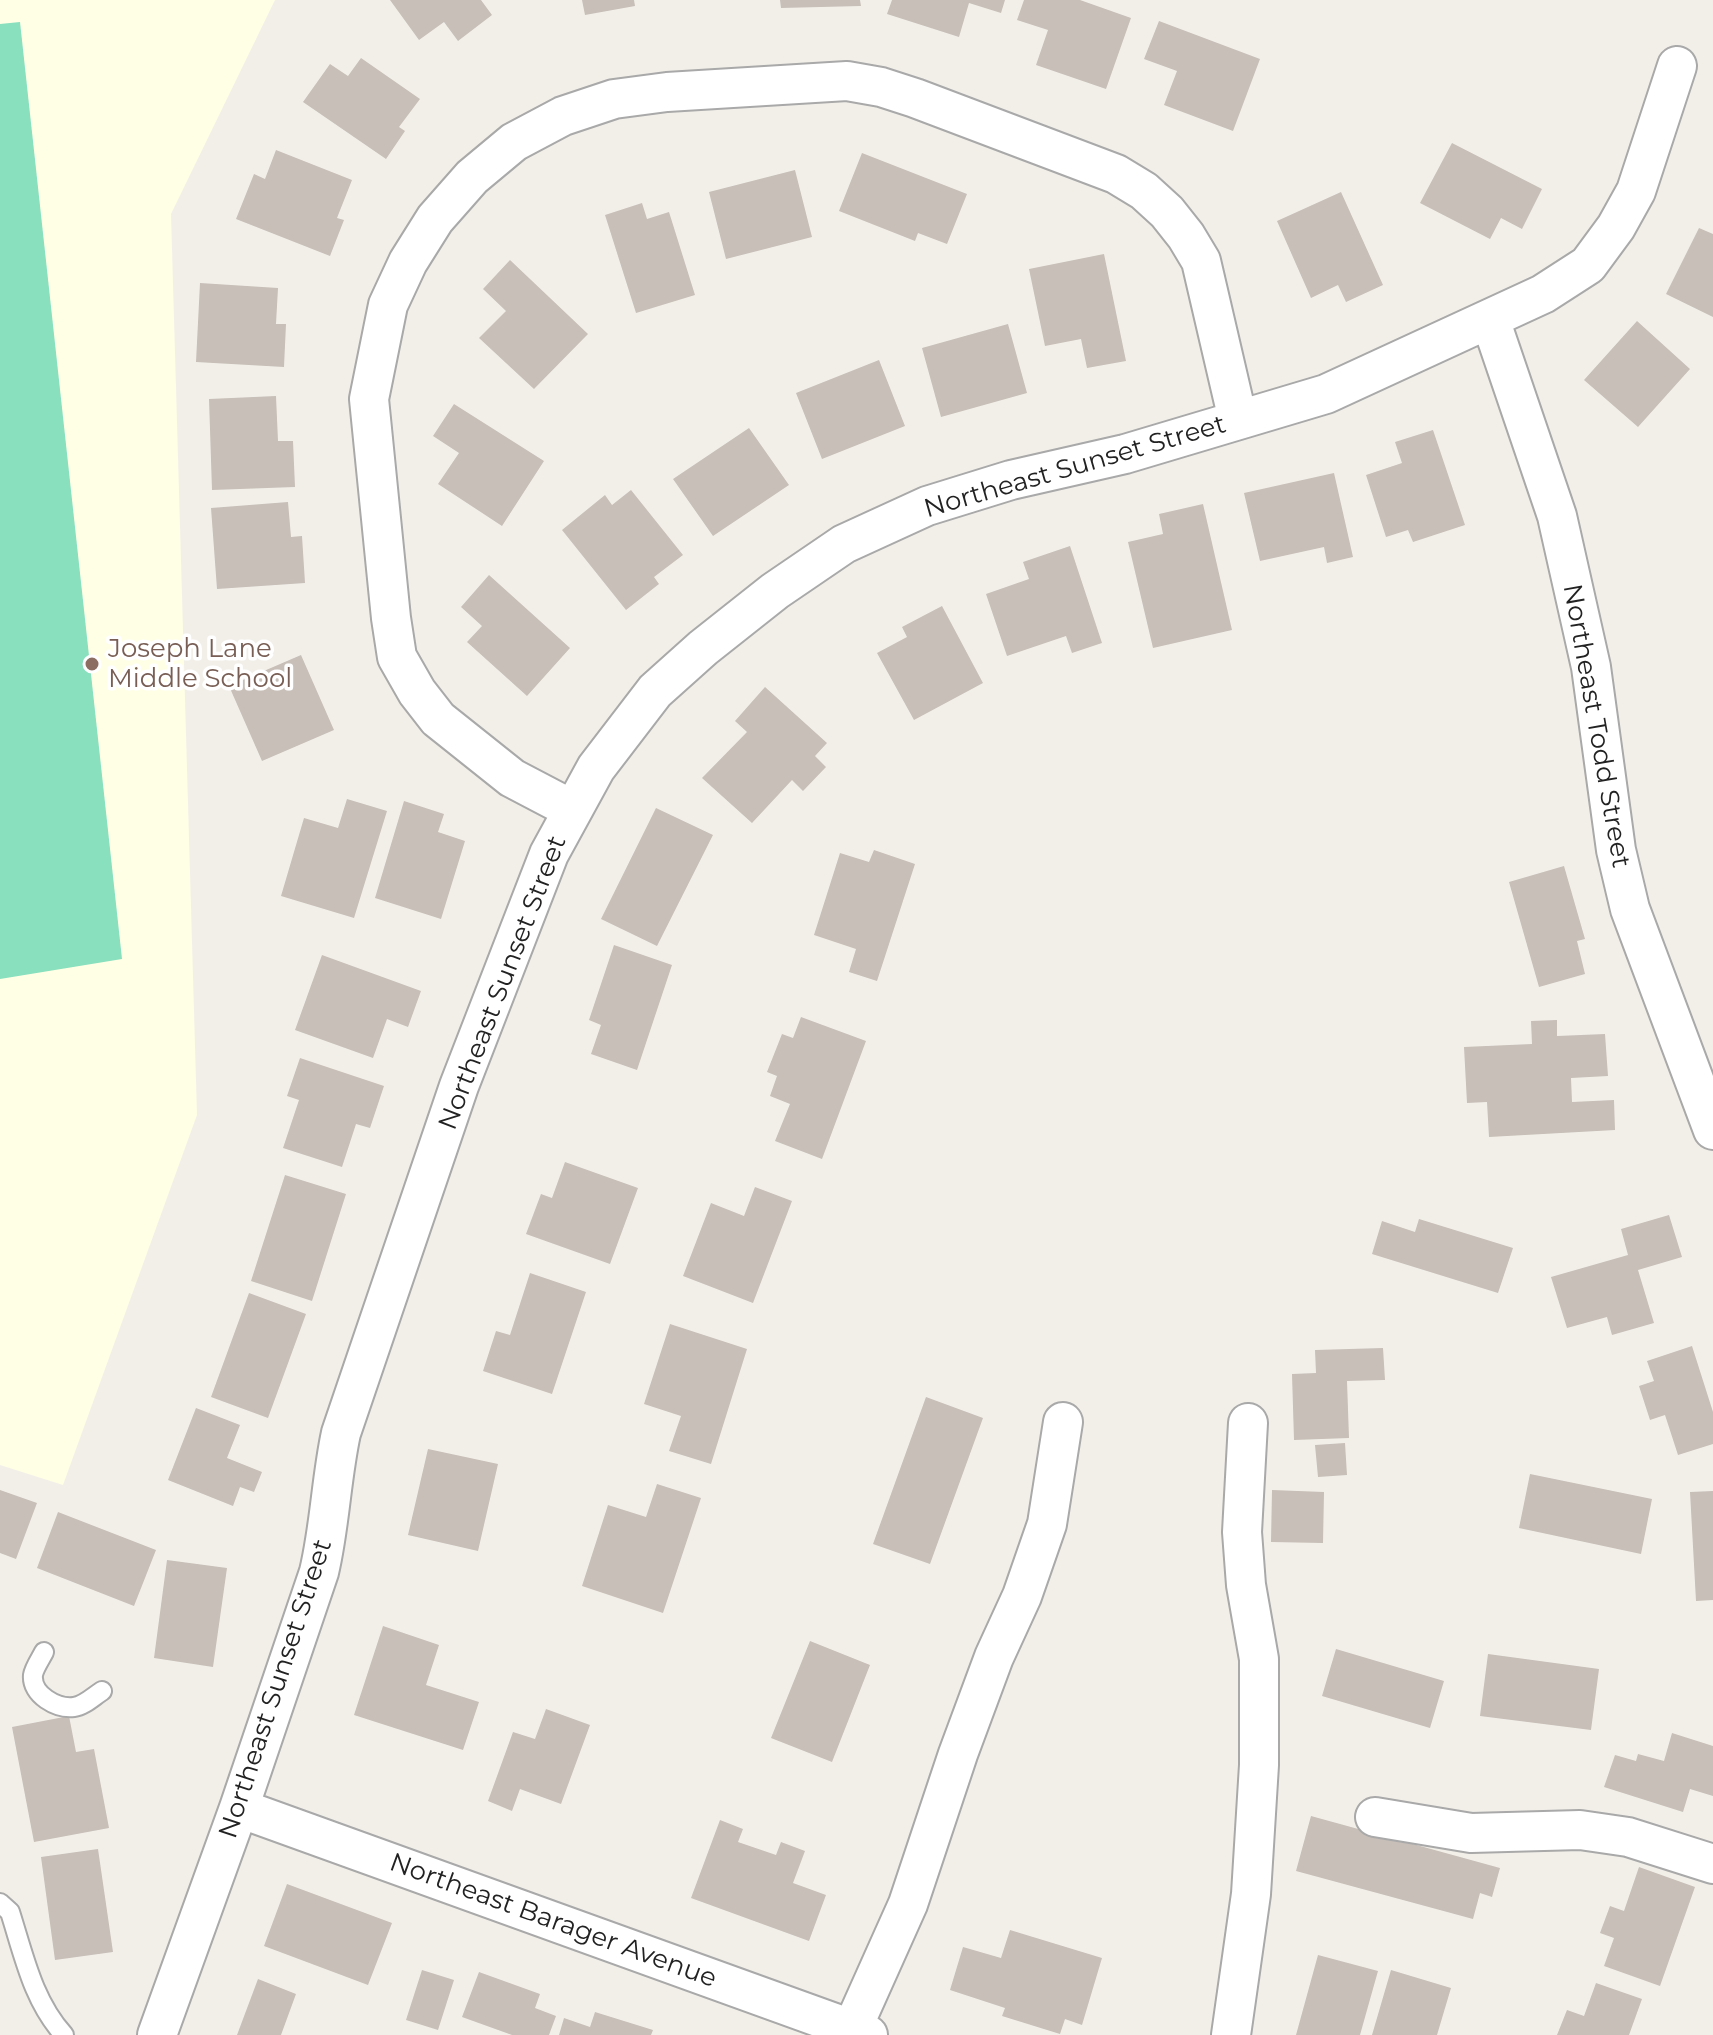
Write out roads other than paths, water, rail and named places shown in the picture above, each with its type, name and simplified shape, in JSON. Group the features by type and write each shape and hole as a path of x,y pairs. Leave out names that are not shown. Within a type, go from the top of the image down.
{"street":[{"name":"Northeast Sunset Street","path":"157,2035 239,1808 319,1572 327,1539 341,1433 459,1086 549,854 596,768 655,691 775,591 844,544 927,506 1011,480 1125,454 1326,394 1543,294 1588,265 1616,227 1636,191 1677,66"},
{"path":"573,810 512,778 438,719 417,692 397,657 369,399 388,305 408,262 435,219 472,177 514,142 563,116 614,99 667,92 847,81 904,94 1102,169 1144,191 1167,212 1201,261 1238,420"},
{"name":"Northeast Todd Street","path":"1490,319 1557,516 1591,667 1616,850 1630,909 1713,1130"},
{"path":"860,2032 908,1904 973,1712 1047,1524 1063,1422"},
{"path":"1231,2035 1251,1894 1259,1765 1259,1659 1246,1585 1242,1532 1248,1423"},
{"name":"Northeast Barager Avenue","path":"239,1808 860,2032"},
{"path":"1375,1817 1471,1833 1580,1830 1628,1837 1713,1864"}],"lane":[{"path":"44,1652 33,1675 35,1690 47,1700 74,1707 102,1691"},
{"path":"0,1903 10,1912 40,2001 64,2035"}],"place":[{"name":"Joseph Lane Middle School","path":"92,664"}]}
